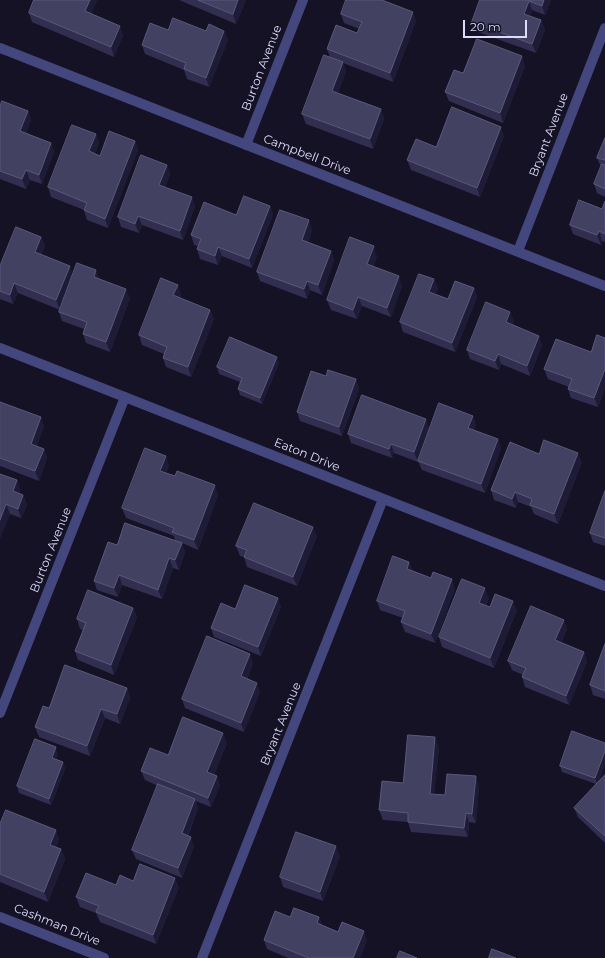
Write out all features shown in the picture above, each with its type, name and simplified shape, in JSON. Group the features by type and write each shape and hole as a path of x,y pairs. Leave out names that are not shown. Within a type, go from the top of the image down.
{"street":[{"name":"Burton Avenue","path":"246,145 303,0"},
{"name":"Bryant Avenue","path":"518,251 605,28"},
{"name":"Campbell Drive","path":"0,48 605,286"},
{"name":"Eaton Drive","path":"0,348 605,586"},
{"name":"Burton Avenue","path":"0,713 125,397"},
{"name":"Bryant Avenue","path":"202,958 383,499"},
{"name":"Cashman Drive","path":"0,917 104,958"}],"building":[{"path":"34,0 90,0 85,11 120,26 111,47 29,13"},
{"path":"198,0 238,0 233,14"},
{"path":"346,0 382,0 413,12 390,73 327,49 336,25 357,33 362,22 341,14"},
{"path":"480,0 544,0 542,6 529,1 524,14 541,20 532,44 472,22"},
{"path":"173,18 206,31 209,24 224,31 206,78 184,69 186,63 142,45 150,23 168,30"},
{"path":"477,39 522,56 500,113 445,92 454,70 463,73"},
{"path":"324,55 343,62 332,91 381,109 370,139 302,114"},
{"path":"2,101 28,111 20,131 51,143 39,175 26,170 22,179 0,171 0,107"},
{"path":"452,107 501,127 477,188 407,160 416,139 436,147"},
{"path":"72,125 96,134 89,151 100,156 109,131 135,141 105,219 84,210 87,203 48,187"},
{"path":"605,138 605,160 597,158"},
{"path":"141,155 167,165 159,185 192,197 180,231 138,216 135,224 118,217"},
{"path":"602,164 605,165 605,189 594,184"},
{"path":"244,196 270,206 249,259 218,247 215,256 197,249 201,239 191,235 204,202 236,215"},
{"path":"579,200 602,209 605,201 605,234 599,231 597,235 570,225"},
{"path":"280,210 309,220 302,240 331,251 318,285 307,281 304,289 257,272"},
{"path":"16,227 41,237 35,252 70,266 56,300 14,283 10,295 0,291 0,266"},
{"path":"350,237 374,246 367,264 399,276 387,308 358,297 353,310 327,300"},
{"path":"77,263 96,270 94,277 126,289 106,342 83,334 87,322 59,312"},
{"path":"419,274 434,279 429,292 448,299 455,281 474,288 452,343 400,322"},
{"path":"161,278 178,285 173,295 210,310 188,367 163,358 167,347 139,335"},
{"path":"486,302 510,312 506,322 539,336 527,366 498,354 495,361 467,350"},
{"path":"597,335 605,338 605,369 594,398 568,389 572,379 544,369 556,339 591,352"},
{"path":"230,337 277,357 260,398 238,389 242,378 217,367"},
{"path":"328,370 356,379 339,427 297,412 311,371 326,376"},
{"path":"362,395 426,419 414,452 391,444 389,449 348,434"},
{"path":"0,402 41,417 31,444 44,449 35,471 0,458"},
{"path":"439,403 473,416 468,428 498,439 481,484 418,461"},
{"path":"544,440 578,453 554,514 530,505 532,499 515,492 512,499 491,490 510,442 539,454"},
{"path":"145,448 166,456 160,471 175,476 177,471 215,485 194,540 172,532 174,528 122,508"},
{"path":"0,474 17,480 13,491 23,495 18,509 6,504 0,520"},
{"path":"605,491 605,538 590,533"},
{"path":"254,503 313,527 293,577 244,557 247,550 236,546"},
{"path":"125,523 182,543 175,560 169,558 158,590 119,575 114,588 94,581 108,542 117,545"},
{"path":"393,556 409,562 407,569 431,578 433,572 452,579 431,634 401,622 405,611 377,601"},
{"path":"462,579 485,588 479,603 490,607 495,594 513,601 490,658 439,637"},
{"path":"245,585 278,598 258,647 211,628 221,603 235,609"},
{"path":"88,590 133,608 111,665 75,651 86,623 77,619"},
{"path":"531,606 564,620 555,640 584,652 566,696 522,677 526,668 508,661"},
{"path":"207,636 250,654 241,676 257,683 241,723 182,699"},
{"path":"605,644 605,691 590,685"},
{"path":"65,665 127,688 117,714 101,709 87,746 35,727 43,706 49,708"},
{"path":"183,717 223,733 207,772 217,776 208,798 141,771 150,748 168,755"},
{"path":"572,731 605,743 605,751 595,778 560,766"},
{"path":"408,735 435,737 430,794 445,795 447,774 476,776 472,814 466,813 464,828 408,822 408,813 379,810 382,781 403,783"},
{"path":"35,739 56,747 52,758 63,762 49,799 17,786"},
{"path":"605,775 605,836 574,808"},
{"path":"158,784 195,799 182,833 191,837 178,868 132,850"},
{"path":"6,810 56,830 50,845 61,849 44,892 0,874 0,824"},
{"path":"296,832 336,846 320,892 280,877"},
{"path":"140,864 175,878 153,935 96,912 99,906 76,897 86,873 116,885 120,875 133,881"},
{"path":"294,908 319,917 317,923 338,932 342,922 364,931 353,958 309,958 264,940 275,911 290,917"},
{"path":"492,949 516,958 489,958"},
{"path":"400,951 417,958 397,958"}]}
